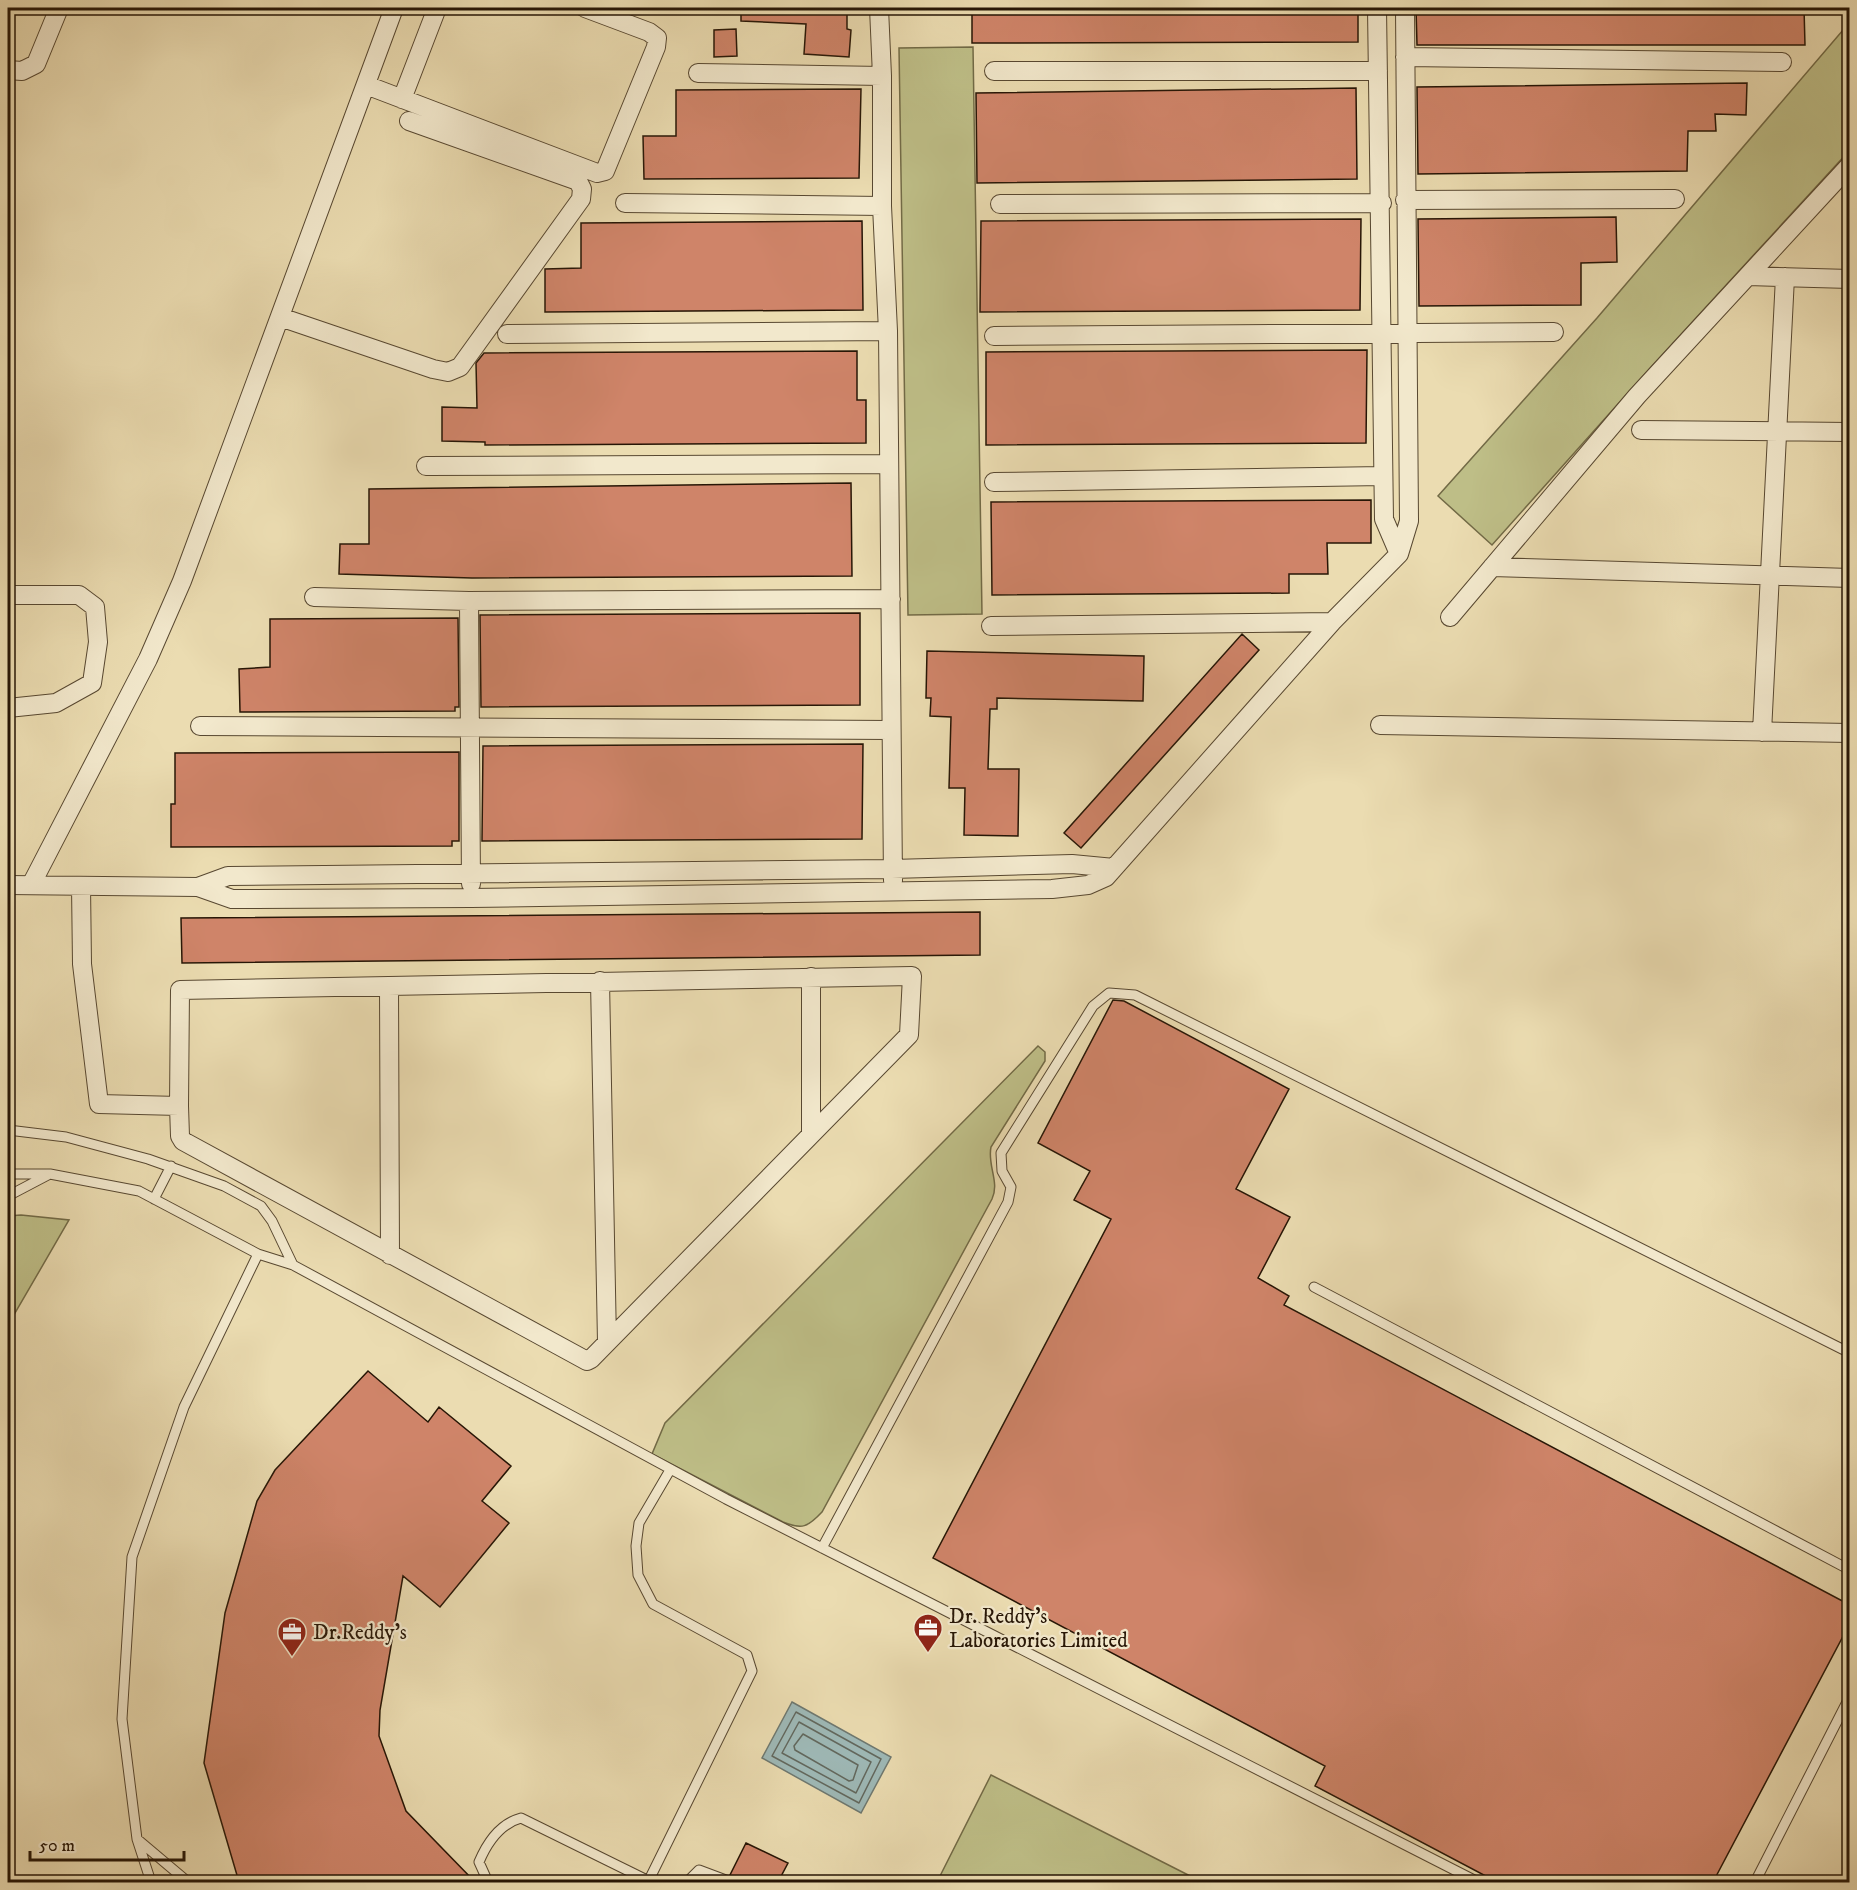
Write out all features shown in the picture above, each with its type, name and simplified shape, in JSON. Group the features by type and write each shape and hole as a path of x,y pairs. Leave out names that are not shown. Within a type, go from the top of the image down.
{"street":[{"path":"8,70 22,71 36,64 59,8"},
{"path":"31,885 152,650 182,581 394,8"},
{"path":"402,99 436,8"},
{"path":"366,85 597,173 605,171 656,47 657,38 649,32 585,8"},
{"path":"879,8 882,76 882,206 888,331 893,890"},
{"path":"1377,8 1382,203 1381,333 1384,519 1399,554"},
{"path":"8,885 198,887 232,899 471,898 1052,889 1088,885 1106,878 1332,622 1399,554 1409,521 1405,8"},
{"path":"1405,57 1782,62"},
{"path":"994,71 1378,71"},
{"path":"698,73 882,76"},
{"path":"280,317 433,369 448,372 460,368 581,199 582,189 578,181 409,122"},
{"path":"1450,617 1637,396 1850,165"},
{"path":"1406,201 1676,199"},
{"path":"625,203 882,206"},
{"path":"1000,204 1382,203"},
{"path":"1748,276 1850,279"},
{"path":"1762,732 1785,277"},
{"path":"507,334 888,331"},
{"path":"994,336 1554,332"},
{"path":"1641,430 1850,432"},
{"path":"426,466 889,464"},
{"path":"994,482 1383,476"},
{"path":"1492,567 1850,578"},
{"path":"8,595 79,595 95,607 98,642 92,683 56,703 8,708"},
{"path":"314,597 469,601 891,599"},
{"path":"469,601 471,898"},
{"path":"991,626 1332,622"},
{"path":"1380,725 1850,733"},
{"path":"200,726 471,730 891,730"},
{"path":"198,887 228,876 892,869 1072,864 1114,868"},
{"path":"81,886 82,964 99,1104 179,1106"},
{"path":"912,976 909,1035 591,1359 583,1360 183,1141 180,1136 179,1106 180,990 912,976"},
{"path":"811,977 812,1134"},
{"path":"600,981 607,1342"},
{"path":"389,986 390,1256"}],"lane":[{"path":"822,1548 1008,1202 1011,1187 1002,1172 1001,1153 1093,1006 1109,993 1135,995 1850,1353"},
{"path":"8,1130 66,1137 171,1166 224,1186 261,1206 272,1221 293,1265"},
{"path":"154,1199 171,1166"},
{"path":"8,1173 51,1174 139,1191 258,1254 293,1265 670,1470 1478,1882"},
{"path":"8,1196 51,1174"},
{"path":"151,1882 138,1839 122,1719 132,1557 184,1407 258,1254"},
{"path":"1314,1287 1850,1570"},
{"path":"488,1882 479,1862 486,1846 510,1821 521,1818 649,1882 753,1671 747,1654 653,1604 638,1575 636,1546 639,1523 670,1470"},
{"path":"1755,1882 1850,1696"},
{"path":"138,1839 188,1882"},
{"path":"687,1882 699,1870 731,1882"}],"green space":[{"path":"1849,23 1849,151 1492,545 1438,496 1597,318"},
{"path":"973,47 982,614 908,615 899,48"},
{"path":"1038,1046 1045,1052 1045,1061 991,1147 995,1186 992,1199 822,1512 804,1526 783,1522 652,1454 665,1423"},
{"path":"21,1215 69,1220 11,1320 8,1321 8,1216"},
{"path":"991,1775 1202,1882 937,1882"}],"water":[{"path":"792,1702 891,1757 861,1813 762,1758"}],"building":[{"path":"741,8 847,8 847,29 851,30 849,57 804,54 806,24 741,21"},
{"path":"972,8 1358,8 1358,42 972,43"},
{"path":"1416,8 1804,8 1805,45 1417,45"},
{"path":"736,29 737,56 714,57 714,30"},
{"path":"1747,83 1746,115 1715,114 1716,131 1688,131 1687,171 1418,174 1417,87"},
{"path":"1356,88 1357,179 977,183 976,93"},
{"path":"861,89 859,178 644,179 643,136 676,136 676,90"},
{"path":"1616,217 1617,262 1581,263 1581,305 1419,306 1418,219"},
{"path":"1361,219 1360,310 980,312 981,221"},
{"path":"862,221 863,310 545,312 545,269 581,268 581,223"},
{"path":"1367,350 1366,443 986,445 986,352"},
{"path":"857,351 857,400 866,400 866,443 485,445 485,442 442,441 442,407 477,408 476,363 484,353"},
{"path":"851,483 852,576 472,578 339,574 340,544 369,544 369,489"},
{"path":"1371,500 1371,543 1327,543 1328,574 1289,574 1289,593 992,595 991,502"},
{"path":"860,613 860,705 481,707 480,615"},
{"path":"458,618 459,707 455,707 455,711 240,712 239,669 270,667 270,619"},
{"path":"1242,634 1259,650 1081,848 1064,833"},
{"path":"927,651 1144,656 1143,701 997,698 997,709 990,709 988,769 1019,769 1018,836 964,835 965,788 949,788 951,717 930,716 931,698 926,698"},
{"path":"863,744 862,839 482,841 483,746"},
{"path":"459,752 459,841 452,841 452,846 171,847 171,804 175,804 175,753"},
{"path":"980,912 980,955 182,963 181,918"},
{"path":"1113,1000 1124,1001 1289,1089 1236,1189 1290,1217 1258,1278 1289,1296 1284,1305 1850,1605 1850,1623 1713,1882 1497,1882 1315,1786 1325,1766 933,1558 1111,1219 1074,1200 1090,1171 1038,1143"},
{"path":"368,1371 428,1422 439,1407 511,1466 482,1501 509,1523 440,1607 403,1576 380,1710 379,1736 406,1811 475,1882 239,1882 204,1763 225,1613 257,1501 275,1470"},
{"path":"746,1843 788,1863 778,1882 741,1882 730,1875"}],"place":[{"name":"Dr. Reddy's Laboratories Limited","path":"928,1654"},
{"name":"Dr.Reddy's","path":"292,1658"}]}
